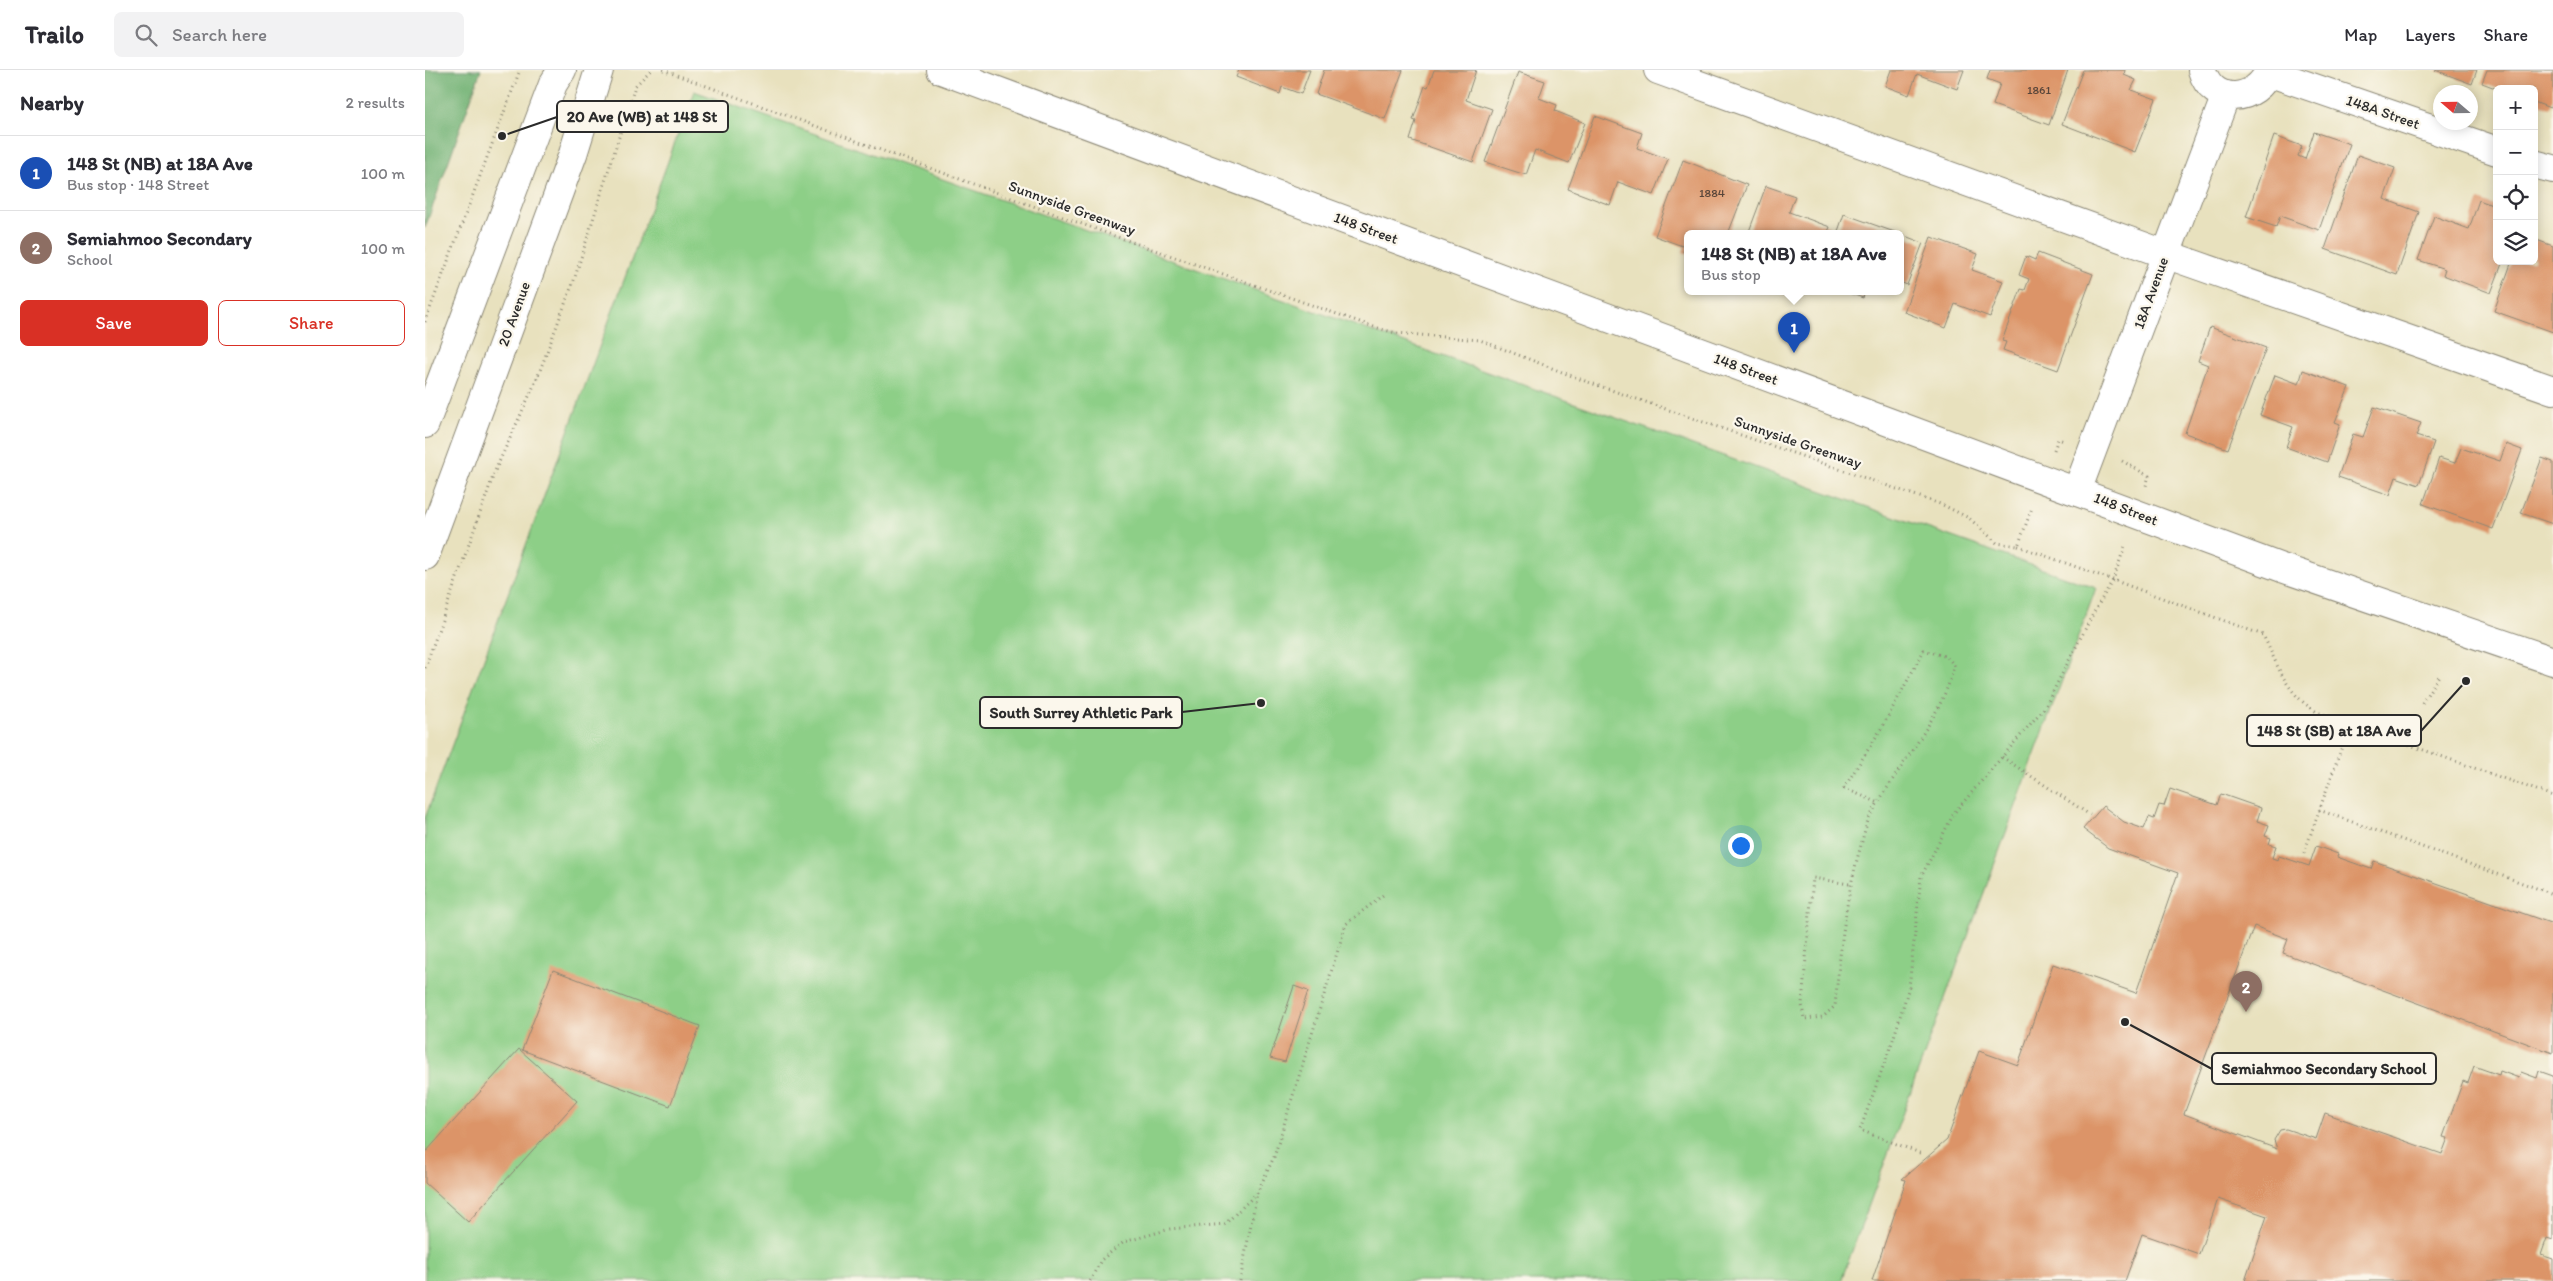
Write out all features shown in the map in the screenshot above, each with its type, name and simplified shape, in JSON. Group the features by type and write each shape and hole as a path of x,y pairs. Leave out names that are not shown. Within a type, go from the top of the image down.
{"main road":[{"path":"425,424 553,84 562,70"},
{"name":"20 Avenue","path":"425,556 573,154 599,70"},
{"name":"148 Street","path":"941,70 2282,568 2553,661"},
{"path":"1658,70 2165,254 2553,390"},
{"path":"2202,70 2204,77 2213,88 2226,95 2241,96 2254,91 2265,80 2269,71"},
{"name":"148A Street","path":"2269,71 2493,150"},
{"name":"18A Avenue","path":"2077,491 2226,95"},
{"path":"2538,165 2553,169"}],"path":[{"path":"425,322 521,70"},
{"path":"425,668 495,471 536,381 574,280 635,86 651,70"},
{"name":"Sunnyside Greenway","path":"663,70 1112,235 1374,328 1397,333 1480,340 1585,381 1943,505 1969,518 1997,543 2018,546 2263,634 2292,693 2301,703 2317,712 2553,796"},
{"path":"2126,462 2149,476 2147,484"},
{"path":"2018,546 2025,527"},
{"path":"1921,1153 1861,1130 1894,1037 1909,987 1921,877 1954,812 2045,707 2093,612 2113,580 2119,563"},
{"path":"1849,884 1813,878 1802,1004 1804,1019 1823,1017 1835,1006 1849,884 1870,818 1951,684 1954,664 1947,657 1924,650 1884,724 1844,788 1879,803"},
{"path":"2422,703 2440,674"},
{"path":"2304,853 2349,724"},
{"path":"2002,756 2090,815"},
{"path":"2319,810 2553,894"},
{"path":"1240,1281 1257,1193 1274,1157 1346,924 1383,895"},
{"path":"1090,1281 1101,1260 1124,1242 1170,1229 1225,1224 1257,1193"}],"green space":[{"path":"425,70 481,70 425,228"},
{"path":"694,91 2096,588 1841,1281 425,1281 425,818"}],"building":[{"path":"1239,70 1310,70 1301,94 1282,87 1280,94 1236,77"},
{"path":"1324,70 1403,70 1385,119 1316,94"},
{"path":"1434,70 1476,70 1466,100 1492,109 1473,162 1410,140 1416,121 1413,120 1425,86 1428,87"},
{"path":"1891,70 1964,70 1957,89 1917,74 1909,95 1885,86"},
{"path":"1990,70 2068,70 2049,125 1993,105 2000,84 1987,79"},
{"path":"2083,70 2125,70 2124,75 2136,80 2131,90 2156,99 2135,152 2062,124"},
{"path":"2435,70 2477,70 2472,84"},
{"path":"2487,70 2553,70 2553,99 2550,108 2538,104 2538,85 2493,85 2493,87 2482,83"},
{"path":"1518,72 1545,81 1539,98 1557,105 1555,111 1585,123 1569,163 1535,150 1526,175 1485,162"},
{"path":"1595,116 1642,133 1637,148 1668,159 1654,195 1618,182 1610,205 1568,189"},
{"path":"2314,132 2350,144 2319,230 2280,216 2276,227 2246,217 2274,136 2302,146 2298,156 2305,159"},
{"path":"2358,155 2395,168 2384,199 2419,212 2397,275 2325,249"},
{"path":"1683,160 1747,185 1730,230 1684,230 1684,247 1655,236"},
{"path":"1766,186 1795,196 1789,212 1830,227 1829,230 1750,230"},
{"path":"2479,200 2493,205 2493,265 2502,265 2491,293 2443,275 2445,269 2418,260 2434,216 2469,229"},
{"path":"1844,214 1889,230 1838,230"},
{"path":"1904,236 1923,243 1907,285 1904,284"},
{"path":"1931,237 1978,254 1972,270 2003,281 1990,317 1955,304 1946,328 1904,312"},
{"path":"2538,240 2553,246 2553,332 2494,311 2511,265 2538,265"},
{"path":"2038,253 2093,274 2058,370 2003,350 2006,342 2002,341 2021,289 2025,290 2029,279 2019,275 2026,256 2035,260"},
{"path":"2210,327 2266,348 2228,449 2185,433 2208,365 2198,361"},
{"path":"2303,370 2349,387 2335,422 2340,424 2327,462 2286,447 2293,427 2260,415 2275,375 2299,384"},
{"path":"2374,407 2421,423 2416,436 2434,442 2419,485 2396,477 2390,495 2338,477 2353,434 2363,437"},
{"path":"2506,444 2522,450 2493,529 2423,504 2439,458 2455,463 2461,448 2500,461"},
{"path":"2542,458 2553,462 2553,524 2521,513"},
{"path":"2170,789 2217,805 2221,794 2261,808 2257,821 2269,825 2265,836 2271,838 2269,844 2276,846 2272,858 2278,860 2279,856 2309,866 2316,846 2338,854 2337,857 2371,869 2374,861 2553,924 2553,1053 2283,953 2288,939 2254,926 2184,1114 2277,1149 2274,1140 2280,1130 2286,1129 2316,1139 2325,1113 2442,1154 2448,1138 2443,1137 2463,1081 2468,1083 2474,1066 2499,1075 2500,1071 2519,1078 2521,1072 2537,1078 2539,1071 2553,1076 2553,1240 2547,1238 2541,1255 2553,1259 2553,1281 2245,1281 2267,1216 2218,1199 2199,1254 2142,1234 2125,1281 1872,1281 1906,1180 1902,1179 1947,1140 1979,1051 2018,1065 2053,964 2136,993 2178,873 2108,848 2083,829 2103,806 2124,822 2144,829 2149,817 2154,819 2159,805 2164,806"},
{"path":"553,970 700,1026 670,1106 522,1050"},
{"path":"1294,986 1308,991 1285,1062 1270,1058"},
{"path":"519,1049 577,1101 468,1222 425,1183 425,1153"}],"place":[{"name":"20 Ave (WB) at 148 St","path":"502,136"},
{"name":"148 St (NB) at 18A Ave","path":"1794,353"},
{"name":"148 St (SB) at 18A Ave","path":"2466,681"},
{"name":"South Surrey Athletic Park","path":"1261,703"},
{"name":"Semiahmoo Secondary","path":"2246,1012"},
{"name":"Semiahmoo Secondary School","path":"2125,1022"}]}
